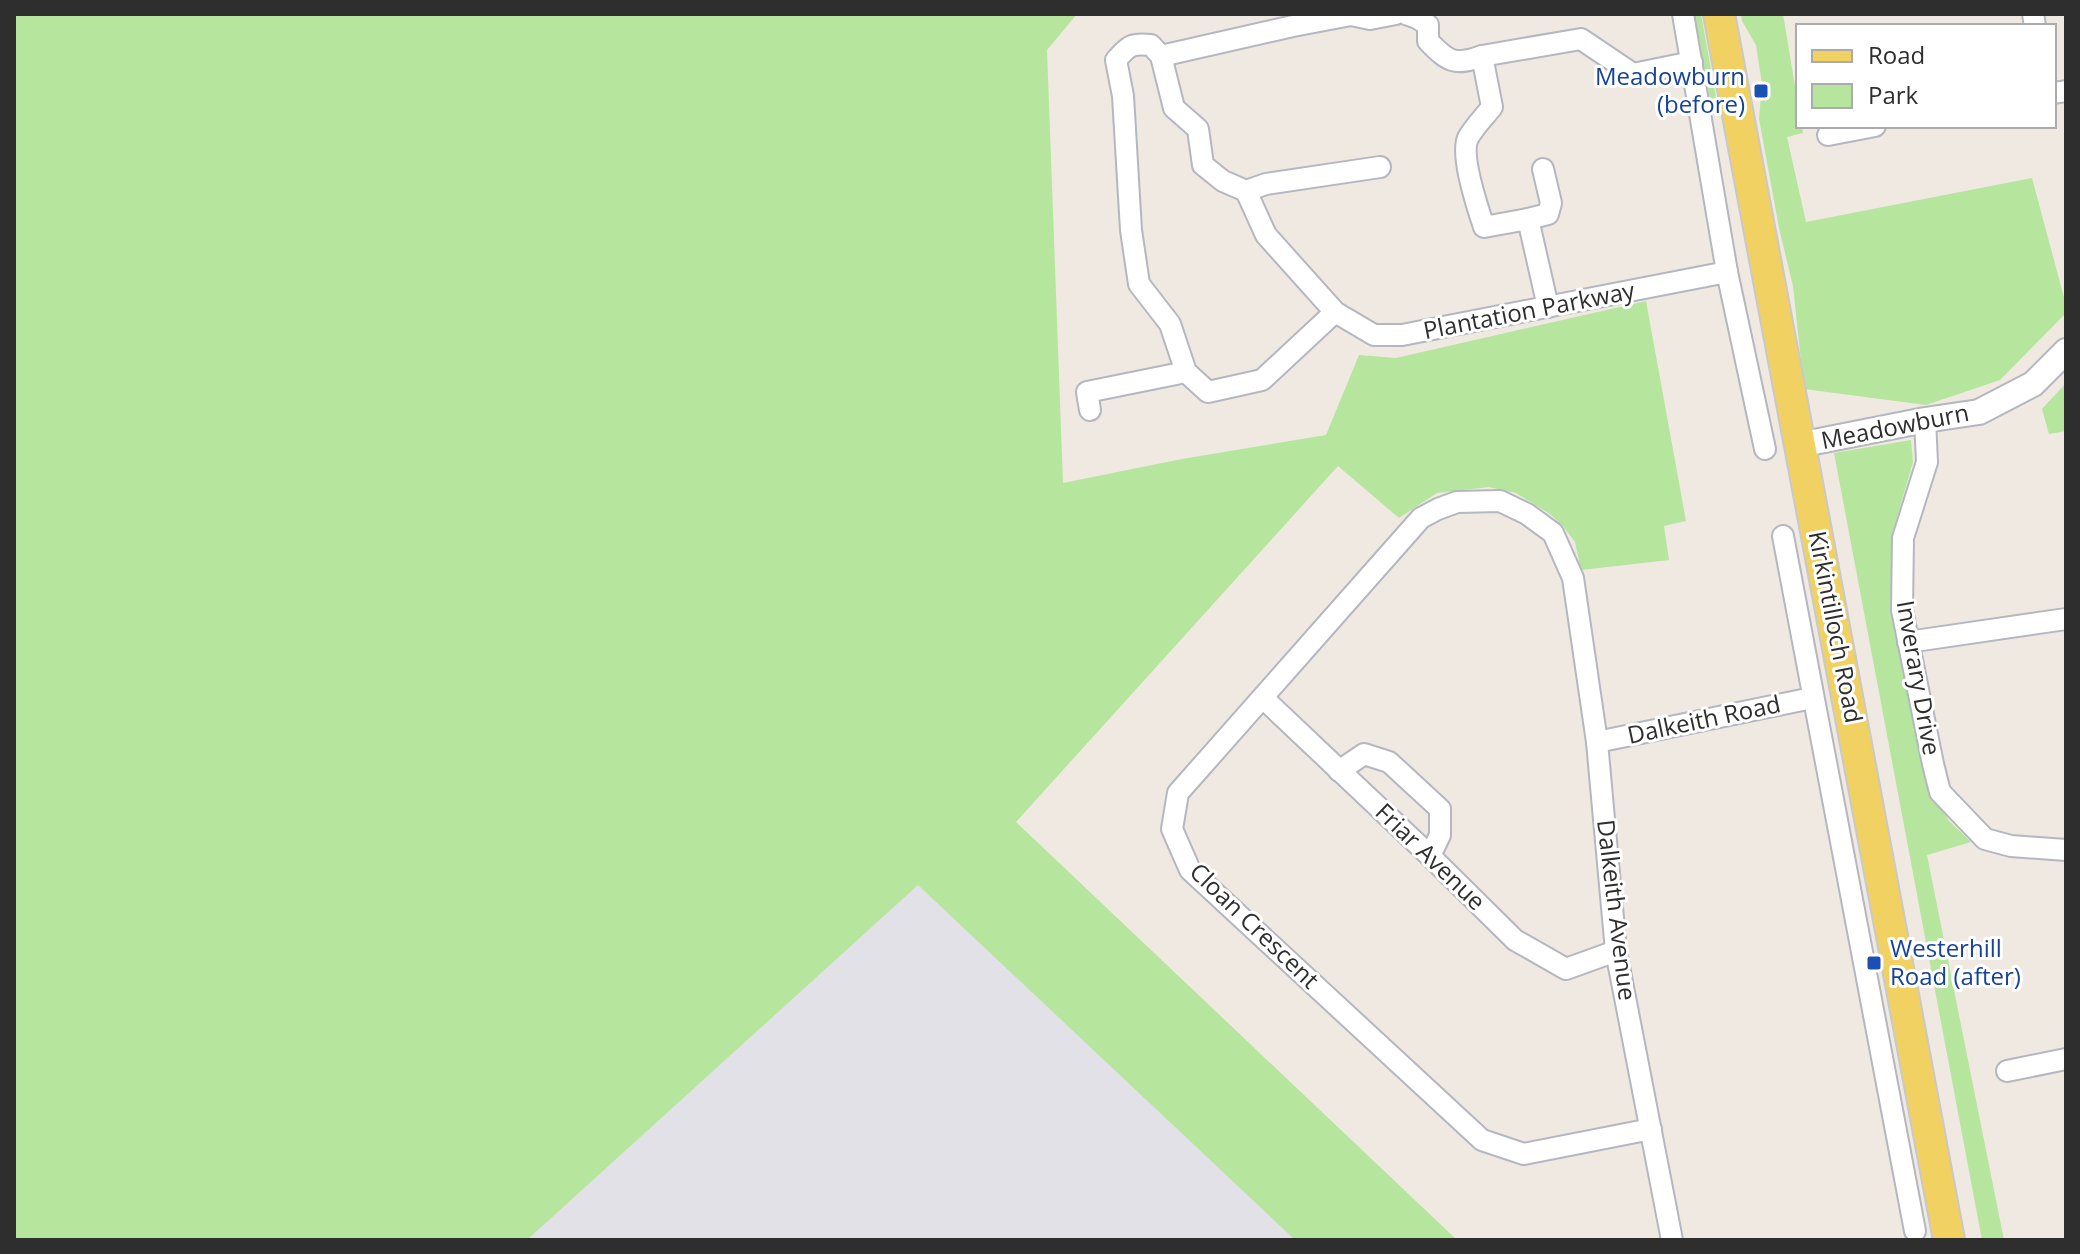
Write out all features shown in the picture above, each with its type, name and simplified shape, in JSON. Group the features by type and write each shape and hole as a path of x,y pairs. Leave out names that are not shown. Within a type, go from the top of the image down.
{"main road":[{"name":"Kirkintilloch Road","path":"1719,14 1949,1240"}],"street":[{"path":"1161,56 1292,20 1351,15 1370,19 1396,14"},
{"path":"1406,14 1428,25 1428,41 1454,62 1581,39 1633,74 1692,62"},
{"path":"1683,14 1727,272 1765,449"},
{"path":"1335,312 1262,380 1208,392 1186,372 1170,324 1139,284 1131,230 1123,96 1116,60 1135,43 1151,45 1161,56 1174,108 1198,129 1203,165 1223,181 1246,191 1266,184 1380,167"},
{"path":"1482,56 1492,107 1466,140 1468,165 1484,227 1548,214 1551,203 1543,169"},
{"path":"1828,135 1865,128"},
{"name":"Plantation Parkway","path":"1246,191 1266,235 1335,312 1374,335 1402,335 1727,272"},
{"path":"1528,219 1548,307"},
{"name":"Meadowburn","path":"1799,445 1979,412 2033,384 2066,351"},
{"path":"1090,410 1087,392 1186,372"},
{"name":"Inverary Drive","path":"1925,420 1927,462 1903,538 1902,610 1940,792 1985,839 2011,846 2066,850"},
{"name":"Cloan Crescent","path":"1573,578 1553,533 1527,514 1500,501 1457,502 1421,518 1178,793 1172,829 1190,870 1482,1140 1524,1154 1651,1129"},
{"path":"1783,536 1915,1231"},
{"name":"Dalkeith Avenue","path":"1573,578 1597,742 1616,951 1672,1240"},
{"path":"1908,642 2066,619"},
{"name":"Friar Avenue","path":"1263,698 1515,940 1566,969 1616,951"},
{"name":"Dalkeith Road","path":"1597,742 1812,698"},
{"path":"1339,771 1364,754 1389,762 1440,809 1440,835 1430,856"},
{"path":"2007,1071 2066,1059"}],"shaded area":[{"path":"918,884 1297,1240 527,1240"}],"green space":[{"path":"14,14 1077,14 1047,50 1063,483 1326,435 1359,355 1396,358 1646,301 1686,521 1664,526 1669,560 1581,570 1575,542 1563,526 1516,493 1489,487 1437,493 1399,518 1338,466 1016,822 1457,1240 1295,1240 918,885 527,1240 14,1240"},
{"path":"1694,14 1701,14 1719,114 1713,115"},
{"path":"1741,14 1783,14 1796,92 1796,128 1802,128 1803,133 1787,137 1806,222 2032,178 2066,313 2000,380 1926,405 1804,389 1793,286 1759,119 1762,84 1756,45"},
{"path":"2066,383 2066,431 2049,434 2042,409"},
{"path":"1911,440 1913,462 1893,531 1899,641 1930,788 1949,821 1971,842 1927,855 2004,1240 1982,1240 1834,453"}],"place":[{"name":"Meadowburn (before)","path":"1761,91"},
{"name":"Westerhill Road (after)","path":"1874,963"}]}
